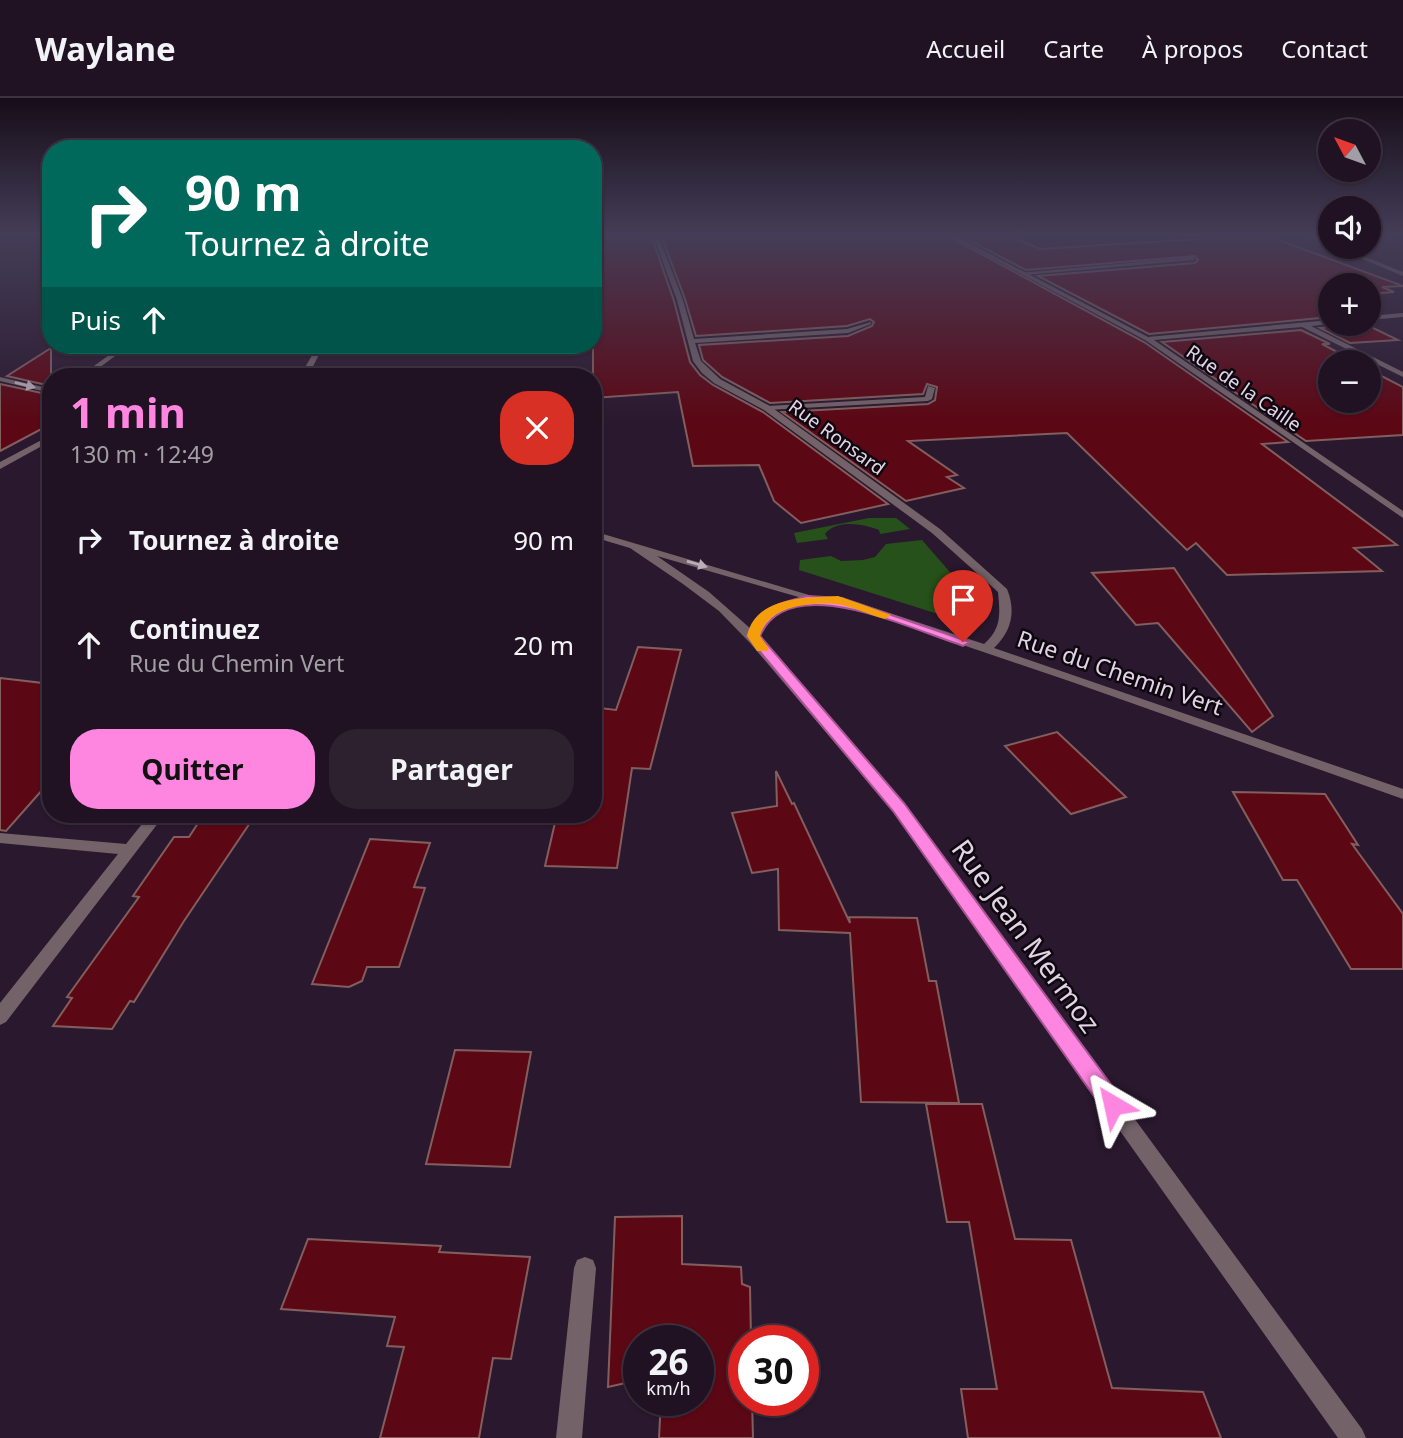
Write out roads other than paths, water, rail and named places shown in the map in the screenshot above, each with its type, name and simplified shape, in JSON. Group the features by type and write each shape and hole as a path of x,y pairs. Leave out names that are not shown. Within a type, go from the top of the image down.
{"street":[{"name":"Rue Ronsard","path":"679,298 697,361 705,371 767,408 936,531 1003,591 1008,623 1003,635 986,649"},
{"name":"Rue de la Caille","path":"1069,298 1147,340 1403,515"},
{"path":"1381,317 1403,315"},
{"path":"691,341 848,331 869,323"},
{"path":"1147,340 1318,323"},
{"path":"1303,325 1403,375"},
{"path":"95,368 115,354"},
{"path":"0,379 42,389"},
{"path":"767,408 928,399 931,388"},
{"path":"0,466 42,442"},
{"name":"Rue Jean Mermoz","path":"602,536 822,600"},
{"name":"Rue Jean Mermoz","path":"631,544 689,581 754,636 898,807 1353,1438"},
{"path":"754,636 760,620 778,608 807,600 822,600"},
{"name":"Rue du Chemin Vert","path":"822,600 849,603 1403,794"},
{"path":"0,1017 151,823"},
{"path":"0,838 131,850"},
{"path":"569,1438 584,1268"}]}
